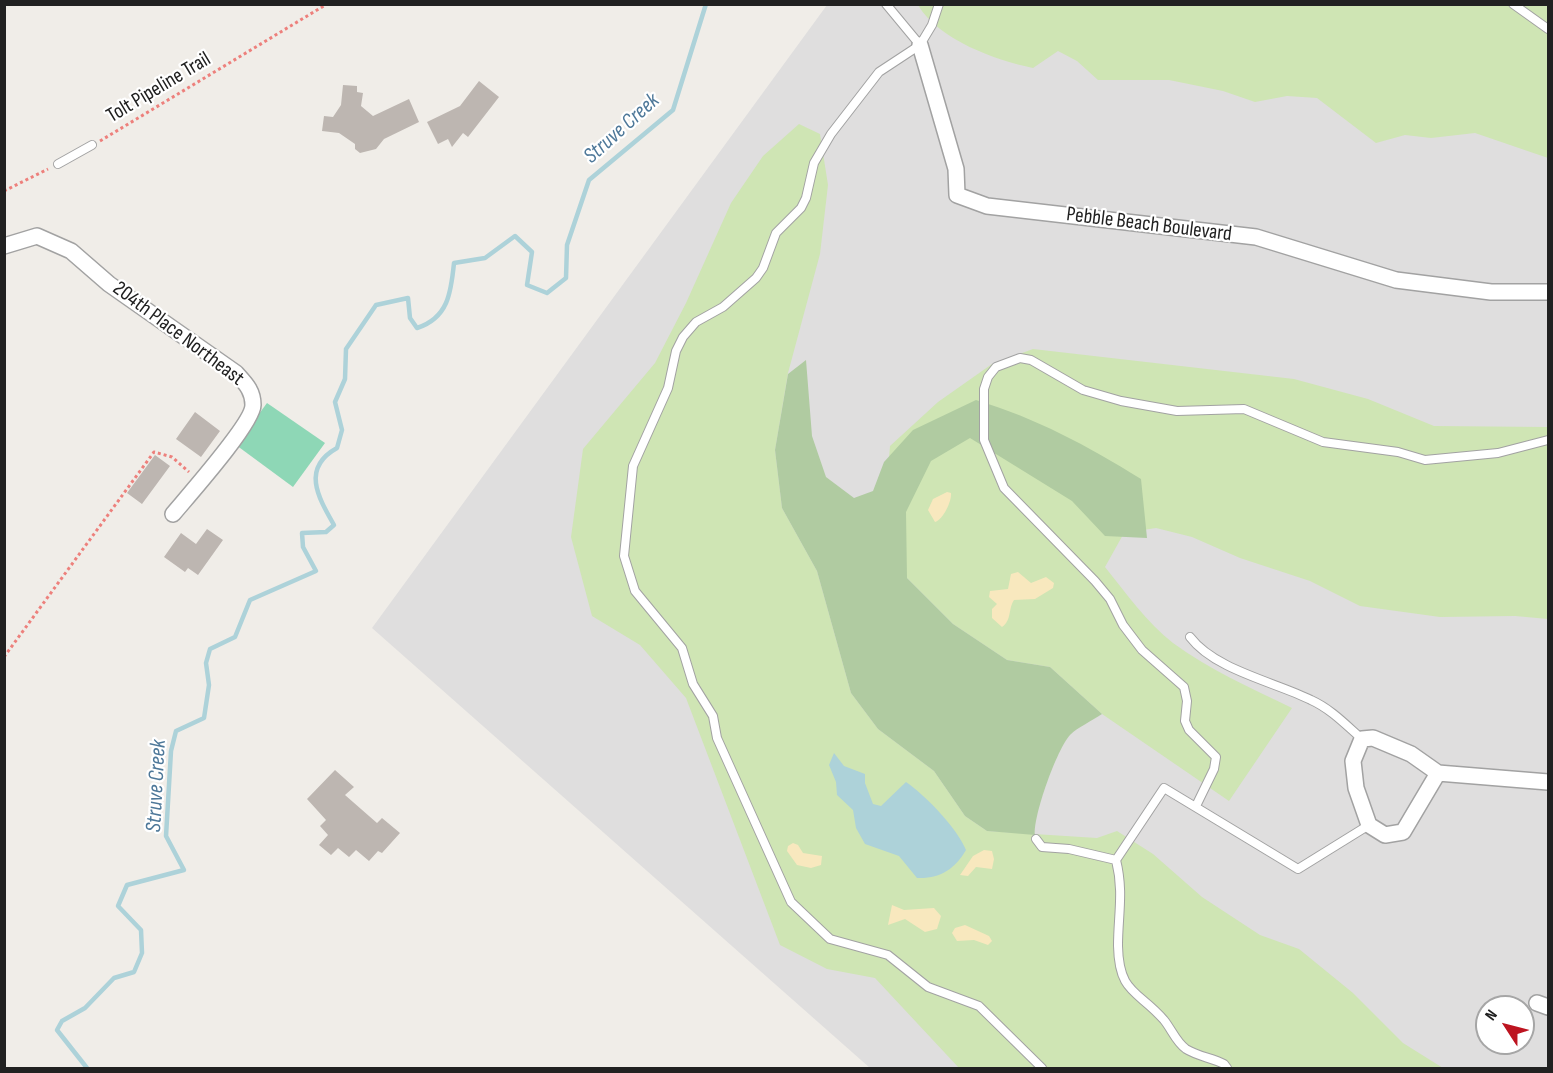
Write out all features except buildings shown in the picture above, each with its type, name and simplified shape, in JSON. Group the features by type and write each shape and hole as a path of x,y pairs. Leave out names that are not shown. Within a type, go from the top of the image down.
{"street":[{"name":"Pebble Beach Boulevard","path":"920,45 956,169 957,195 987,206 1256,237 1396,280 1491,292 1548,292"},
{"name":"204th Place Northeast","path":"4,246 37,236 71,251 109,284 236,373 251,391 253,407 232,441 174,514"},
{"path":"1437,773 1403,832 1385,835 1369,825 1356,788 1353,761 1362,739 1373,738 1411,754 1437,773 1548,782"}],"lane":[{"path":"886,4 920,45"},
{"path":"939,4 932,25 920,45 879,72 831,134 814,163 806,198 801,208 776,233 763,268 756,278 723,307 696,322 683,337 676,351 668,388 633,466 624,556 636,591 682,648 693,684 713,716 717,738 791,902 830,939 888,955 928,987 979,1006 1042,1068"},
{"path":"1513,4 1548,29"},
{"path":"58,164 92,145"},
{"path":"1196,806 1214,769 1216,757 1188,730 1185,721 1187,701 1184,687 1142,650 1123,625 1110,599 1095,581 1004,488 984,440 984,389 988,377 996,367 1020,358 1031,360 1083,390 1121,401 1177,411 1244,409 1323,442 1398,452 1425,460 1498,453 1548,440"},
{"path":"1190,637 1196,645 1237,669 1313,700 1336,715 1362,739"},
{"path":"1227,1068 1224,1064 1188,1051 1178,1043 1173,1030 1157,1012 1128,989 1122,978 1118,947 1122,892 1116,860 1164,788 1298,869 1369,825"},
{"path":"1036,839 1042,847 1069,849 1116,860"}],"path":[{"name":"Tolt Pipeline Trail","path":"92,145 327,4"},
{"path":"4,191 58,164"},
{"path":"4,657 154,452 172,457 200,481"}],"shaded area":[{"path":"827,5 1548,5 1548,1068 870,1068 372,628"}],"green space":[{"path":"918,5 1548,5 1548,158 1475,133 1431,138 1405,135 1376,143 1317,98 1287,96 1255,102 1223,91 1169,80 1098,80 1077,61 1058,51 1033,68 1002,60 969,47 939,28"},
{"path":"799,124 820,134 828,185 820,254 788,373 775,450 782,508 817,571 851,693 878,729 934,771 965,816 987,831 1097,838 1117,831 1153,854 1202,897 1260,935 1299,949 1353,993 1403,1043 1443,1068 959,1068 875,978 827,969 780,945 686,698 640,645 592,616 571,537 583,449 655,363 686,303 731,203 763,156"},
{"path":"1033,349 1294,379 1368,399 1434,426 1548,427 1548,619 1515,616 1440,617 1360,606 1310,581 1240,558 1192,537 1156,528 1124,533 1105,567 1154,626 1173,643 1201,662 1292,708 1229,801 1102,714 1050,667 1007,660 953,624 907,578 884,515 890,446 938,402 992,364"},
{"path":"806,360 812,436 826,477 854,498 873,491 884,462 913,430 976,400 999,407 1061,434 1141,479 1147,538 1105,536 1072,501 970,438 931,461 906,512 907,578 953,624 1007,660 1050,667 1102,714 1073,732 1065,743 1042,799 1035,835 987,831 965,816 934,771 878,729 851,693 817,571 782,508 775,450 788,374"},
{"path":"267,403 325,443 293,487 236,445"}],"sand":[{"path":"947,492 951,493 948,505 941,518 935,522 928,510 933,499"},
{"path":"1018,572 1031,583 1046,577 1054,583 1053,588 1035,599 1014,600 1009,618 1002,627 992,618 992,609 997,604 989,597 990,591 1008,589 1011,574"},
{"path":"793,843 798,845 803,853 822,856 821,865 811,868 797,865 787,851 788,846"},
{"path":"984,850 992,851 994,859 992,869 976,867 968,876 960,875 973,856"},
{"path":"892,905 904,910 934,908 941,916 937,929 925,932 905,919 888,925"},
{"path":"965,925 989,936 992,941 988,945 974,940 957,941 952,933 955,928"}],"water":[{"path":"834,753 844,766 865,774 865,783 873,804 881,806 906,782 923,795 962,841 966,850 957,863 940,875 917,878 899,856 865,844 856,828 853,810 837,795 836,782 829,765"}],"waterway":[{"name":"Struve Creek","path":"87,1068 57,1030 62,1021 85,1008 114,978 134,972 142,953 141,930 118,906 127,885 184,870 166,836 171,751 176,731 204,718 209,685 206,663 210,649 235,637 250,600 316,571 303,547 302,533 326,532 334,525 318,494 316,474 326,456 337,448 342,430 335,402 345,379 346,349 376,305 408,298 410,318 417,328 427,324 442,311 446,303 454,263 485,258 515,236 532,252 527,285 547,293 566,278 567,245 589,180 673,110 706,4"}]}
